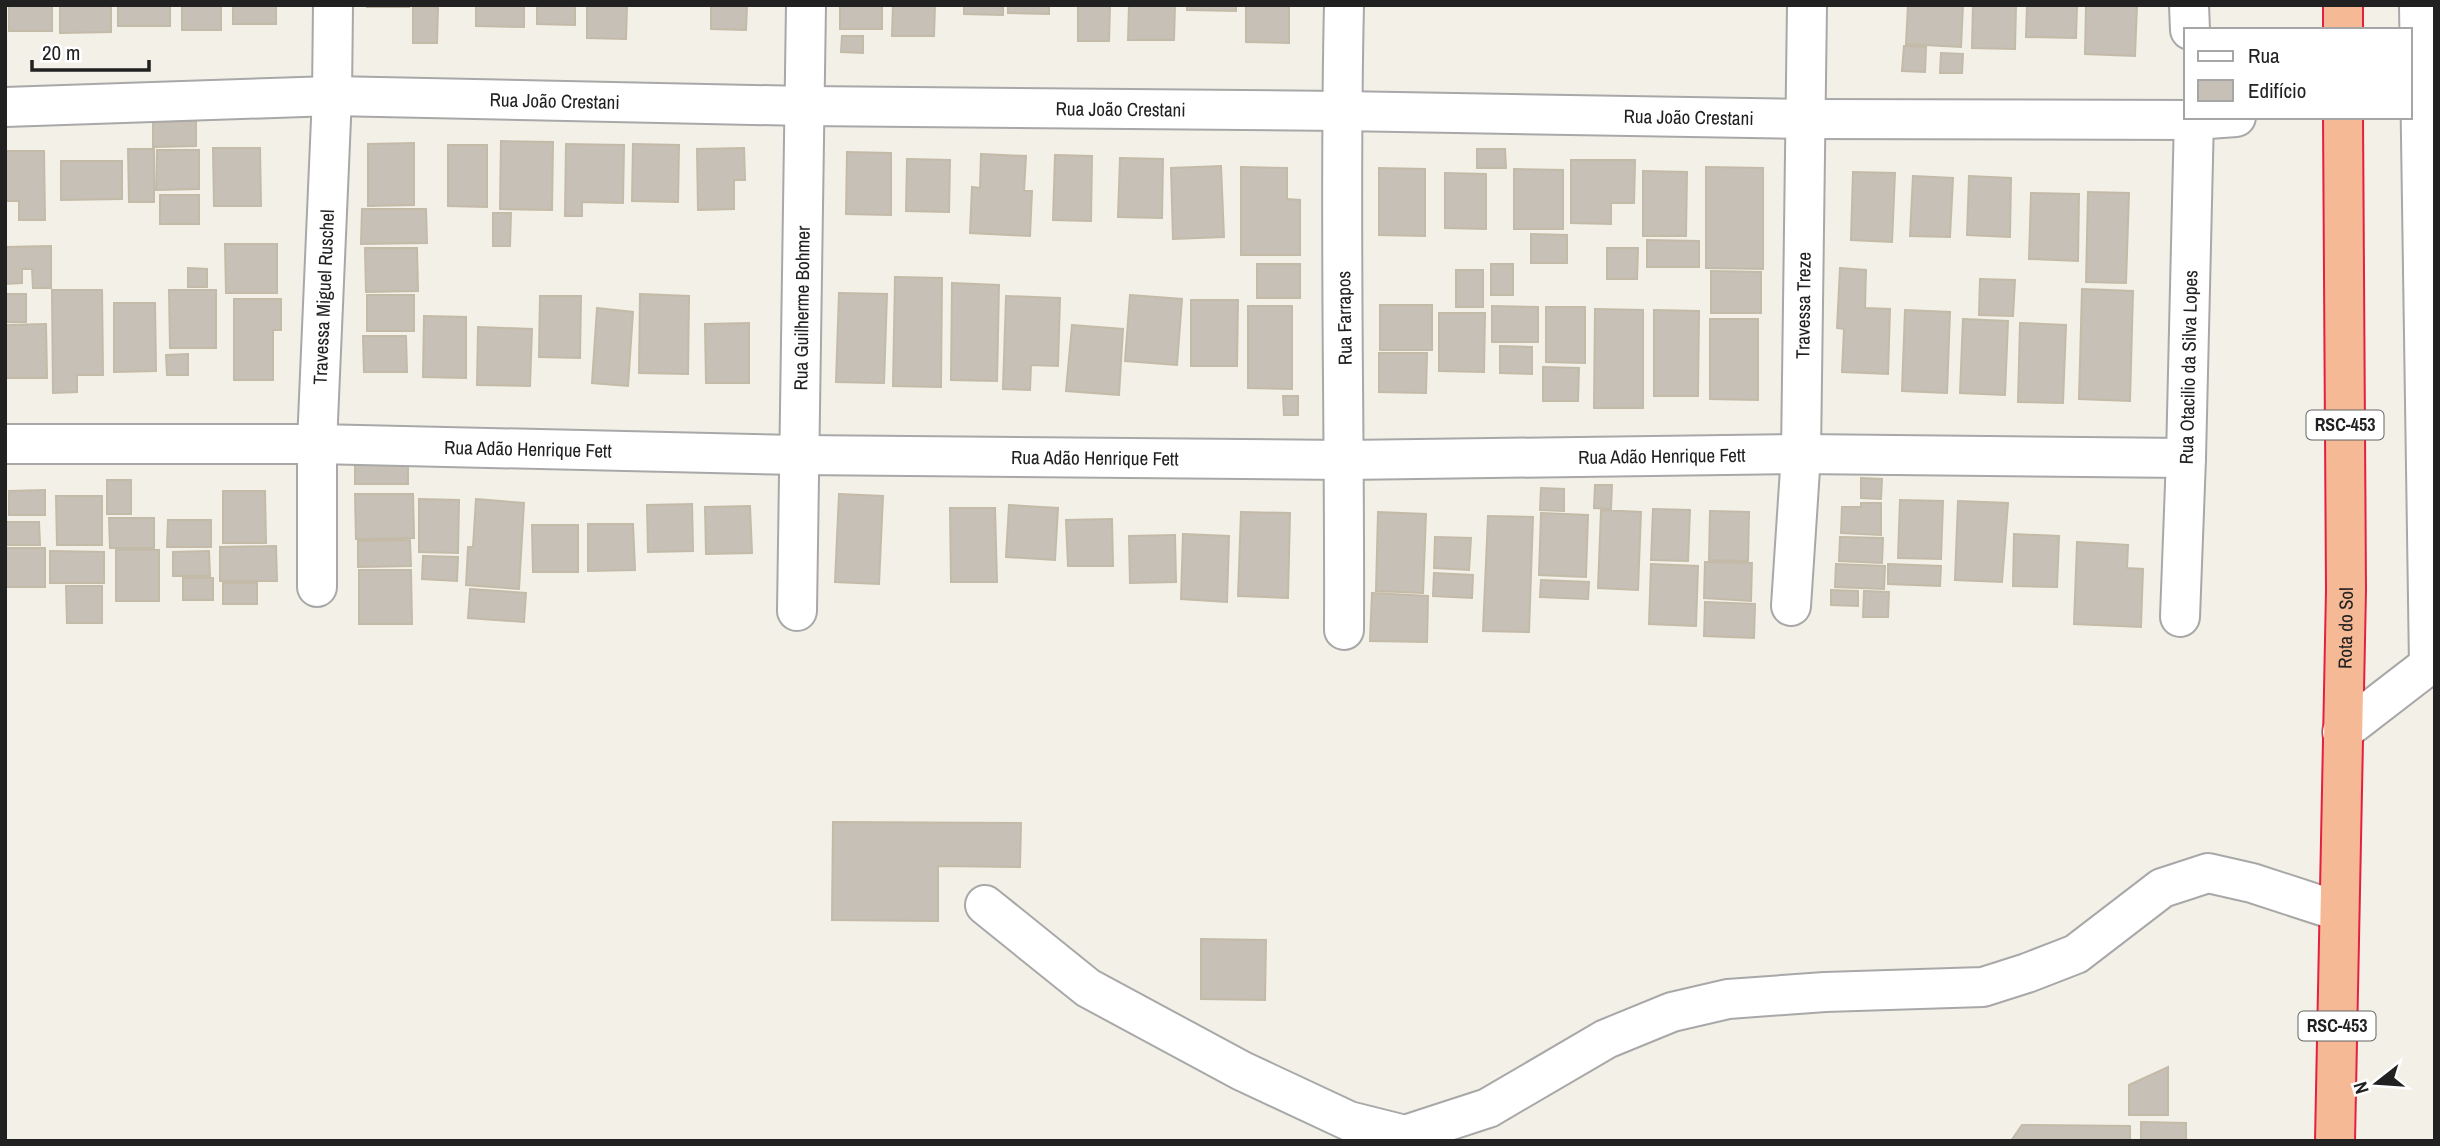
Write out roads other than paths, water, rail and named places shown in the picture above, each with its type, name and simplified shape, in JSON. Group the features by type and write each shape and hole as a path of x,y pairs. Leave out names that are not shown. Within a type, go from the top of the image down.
{"highway":[{"path":"2343,5 2343,28"},
{"name":"Rota do Sol","path":"2335,1141 2346,590 2343,119"}],"street":[{"name":"Travessa Miguel Ruschel","path":"317,587 317,444 332,96 333,5"},
{"name":"Rua Guilherme Bohmer","path":"797,611 806,5"},
{"name":"Rua Farrapos","path":"1344,5 1341,111 1344,630"},
{"name":"Travessa Treze","path":"1791,606 1801,454 1807,5"},
{"path":"2189,5 2190,28"},
{"path":"2342,732 2432,665 2415,106 2420,5"},
{"name":"Rua João Crestani","path":"5,107 332,96 804,106 1806,119 2194,119"},
{"name":"Rua Otacilio da Silva Lopes","path":"2180,617 2194,119"},
{"name":"Rua Adão Henrique Fett","path":"5,444 317,444 799,455 1345,460 1801,454 2186,458"},
{"path":"985,905 1088,988 1242,1071 1349,1121 1405,1135 1489,1108 1606,1039 1672,1012 1728,999 1825,992 1983,987 2027,973 2076,954 2162,888 2208,873 2252,883 2338,911"}]}
